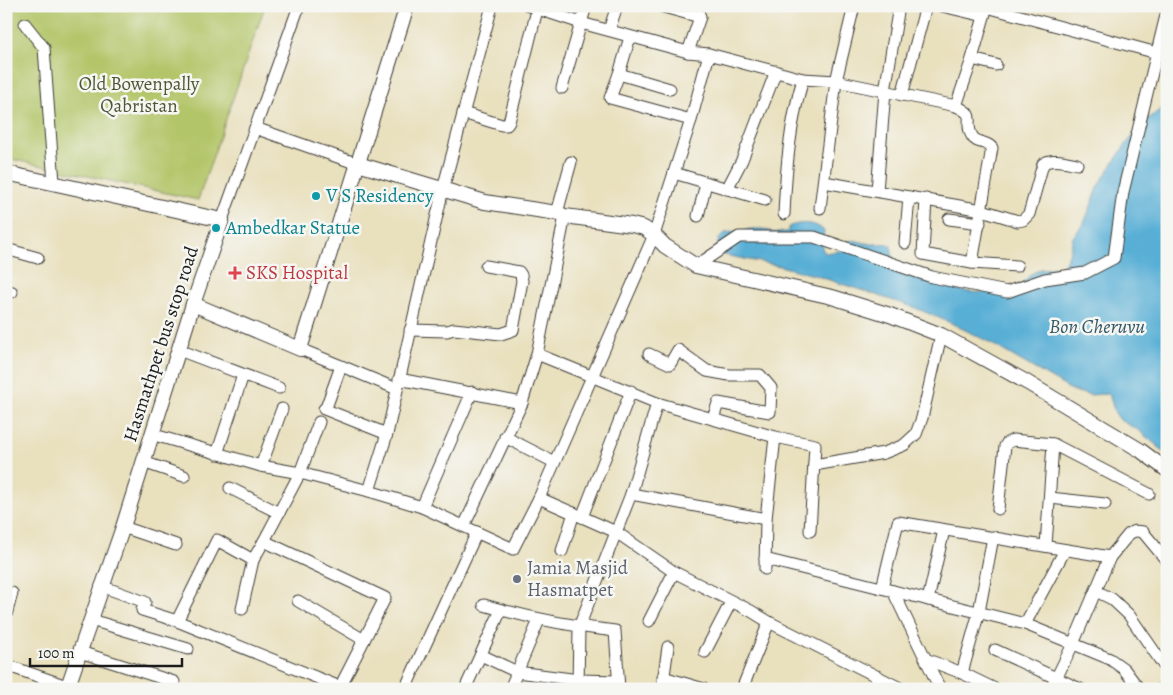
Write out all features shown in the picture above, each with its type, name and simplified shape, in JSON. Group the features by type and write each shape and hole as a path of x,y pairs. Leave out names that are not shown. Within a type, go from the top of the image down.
{"street":[{"path":"6,173 222,220 299,6"},
{"path":"300,349 407,6"},
{"path":"369,491 387,434 443,189 492,6"},
{"path":"562,88 586,6"},
{"path":"609,30 617,6"},
{"path":"820,208 836,81 854,6"},
{"path":"877,191 885,91 899,6"},
{"path":"902,95 926,6"},
{"path":"942,6 986,10 1157,53"},
{"path":"463,113 507,125 535,7 581,23 688,52 709,54 803,79 836,81 956,106 964,110 969,116 972,137 975,140 989,144 992,148 972,263"},
{"path":"666,7 698,12 688,52"},
{"path":"956,106 986,10"},
{"path":"696,266 739,237 814,237 932,277 1007,292 1045,278 1085,273 1114,258 1123,192 1167,11"},
{"path":"25,24 44,48 54,184"},
{"path":"630,37 610,98 691,120"},
{"path":"152,434 261,466 300,473 422,507 513,549 592,378 654,235 691,120 709,54"},
{"path":"972,59 996,65"},
{"path":"727,189 742,160 776,71"},
{"path":"619,74 670,89"},
{"path":"784,214 786,176 795,106 803,79"},
{"path":"255,128 358,164 485,202 644,228 665,246 696,266 832,297 890,315 942,335 1028,383 1140,450 1167,470"},
{"path":"824,182 982,210 1018,221 1023,220 1029,214 1045,161 1052,160 1077,164"},
{"path":"464,526 522,403 537,354 571,162"},
{"path":"674,173 764,200"},
{"path":"698,216 706,183"},
{"path":"905,243 909,197"},
{"path":"926,199 923,254 972,263 1017,266"},
{"path":"949,219 980,223"},
{"name":"Hasmathpet bus stop road","path":"70,688 101,586 123,527 193,304 222,220"},
{"path":"6,249 38,258"},
{"path":"410,330 447,331 454,329 501,334 513,330 522,281 521,275 519,272 486,266"},
{"path":"193,304 341,366 398,384 472,392 522,403"},
{"path":"814,464 884,453 904,445 916,434 922,418 942,335"},
{"path":"179,350 279,388"},
{"path":"649,354 670,364 678,350 707,371 760,375 771,388 770,412 718,403 713,419"},
{"path":"537,354 657,403 775,437 815,446 810,530"},
{"path":"341,366 325,407 387,434"},
{"path":"217,454 243,375"},
{"path":"422,507 472,392"},
{"path":"562,551 631,392"},
{"path":"579,684 579,627 631,494 657,403"},
{"path":"261,466 282,409"},
{"path":"242,609 253,560 300,473 318,422"},
{"path":"505,437 554,462"},
{"path":"775,437 766,519 765,564 887,589 1025,624 1116,662 1124,669 1139,689"},
{"path":"998,509 1007,443 1013,440 1053,444 1149,494"},
{"path":"1046,546 1053,444"},
{"path":"143,462 184,476"},
{"path":"230,488 279,513"},
{"path":"631,494 766,519"},
{"path":"538,498 616,532 674,572 902,689"},
{"path":"1050,498 1105,504"},
{"path":"940,689 928,660 887,589 898,522 1110,557"},
{"path":"123,527 176,545"},
{"path":"928,600 944,530"},
{"path":"1051,689 1073,644 1110,557 1129,534 1133,531 1143,532 1167,561"},
{"path":"405,689 478,532"},
{"path":"962,672 979,612 993,538"},
{"path":"177,620 217,540 253,560"},
{"path":"101,586 145,602 142,610 177,620 340,687 385,598 264,541"},
{"path":"1025,624 1065,550"},
{"path":"649,621 674,572"},
{"path":"1096,591 1112,599 1129,615 1167,670"},
{"path":"6,615 12,593"},
{"path":"298,601 364,640"},
{"path":"705,652 731,602"},
{"path":"481,655 517,672 579,684 619,685 614,631 538,620 484,605"},
{"path":"465,689 501,610"},
{"path":"91,620 188,649"},
{"path":"510,689 538,620"},
{"path":"744,688 769,622"},
{"path":"668,647 663,683 704,689"},
{"path":"995,650 1058,677 1080,689"},
{"path":"80,652 174,682"},
{"path":"928,660 962,672 995,689"},
{"path":"6,665 70,688"},
{"path":"872,689 879,677"},
{"path":"1161,689 1167,684"}],"green space":[{"name":"Old Bowenpally Qabristan","path":"6,6 265,6 198,200 6,158"}],"water":[{"name":"Bon Cheruvu","path":"1167,104 1167,454 1138,430 1120,420 1115,413 1108,394 1089,395 1073,391 985,340 913,307 814,275 724,255 717,246 719,239 725,233 752,229 763,229 774,233 787,232 790,226 808,224 817,226 824,231 822,248 825,253 840,251 847,241 889,244 894,262 944,286 962,291 976,292 1017,289 1031,274 1041,269 1058,267 1064,264 1069,254 1073,237 1084,223 1100,183 1143,123"}],"place":[{"name":"V S Residency","path":"316,196"},
{"name":"Ambedkar Statue","path":"216,228"},
{"name":"SKS Hospital","path":"235,273"},
{"name":"Jamia Masjid Hasmatpet","path":"517,579"}]}
